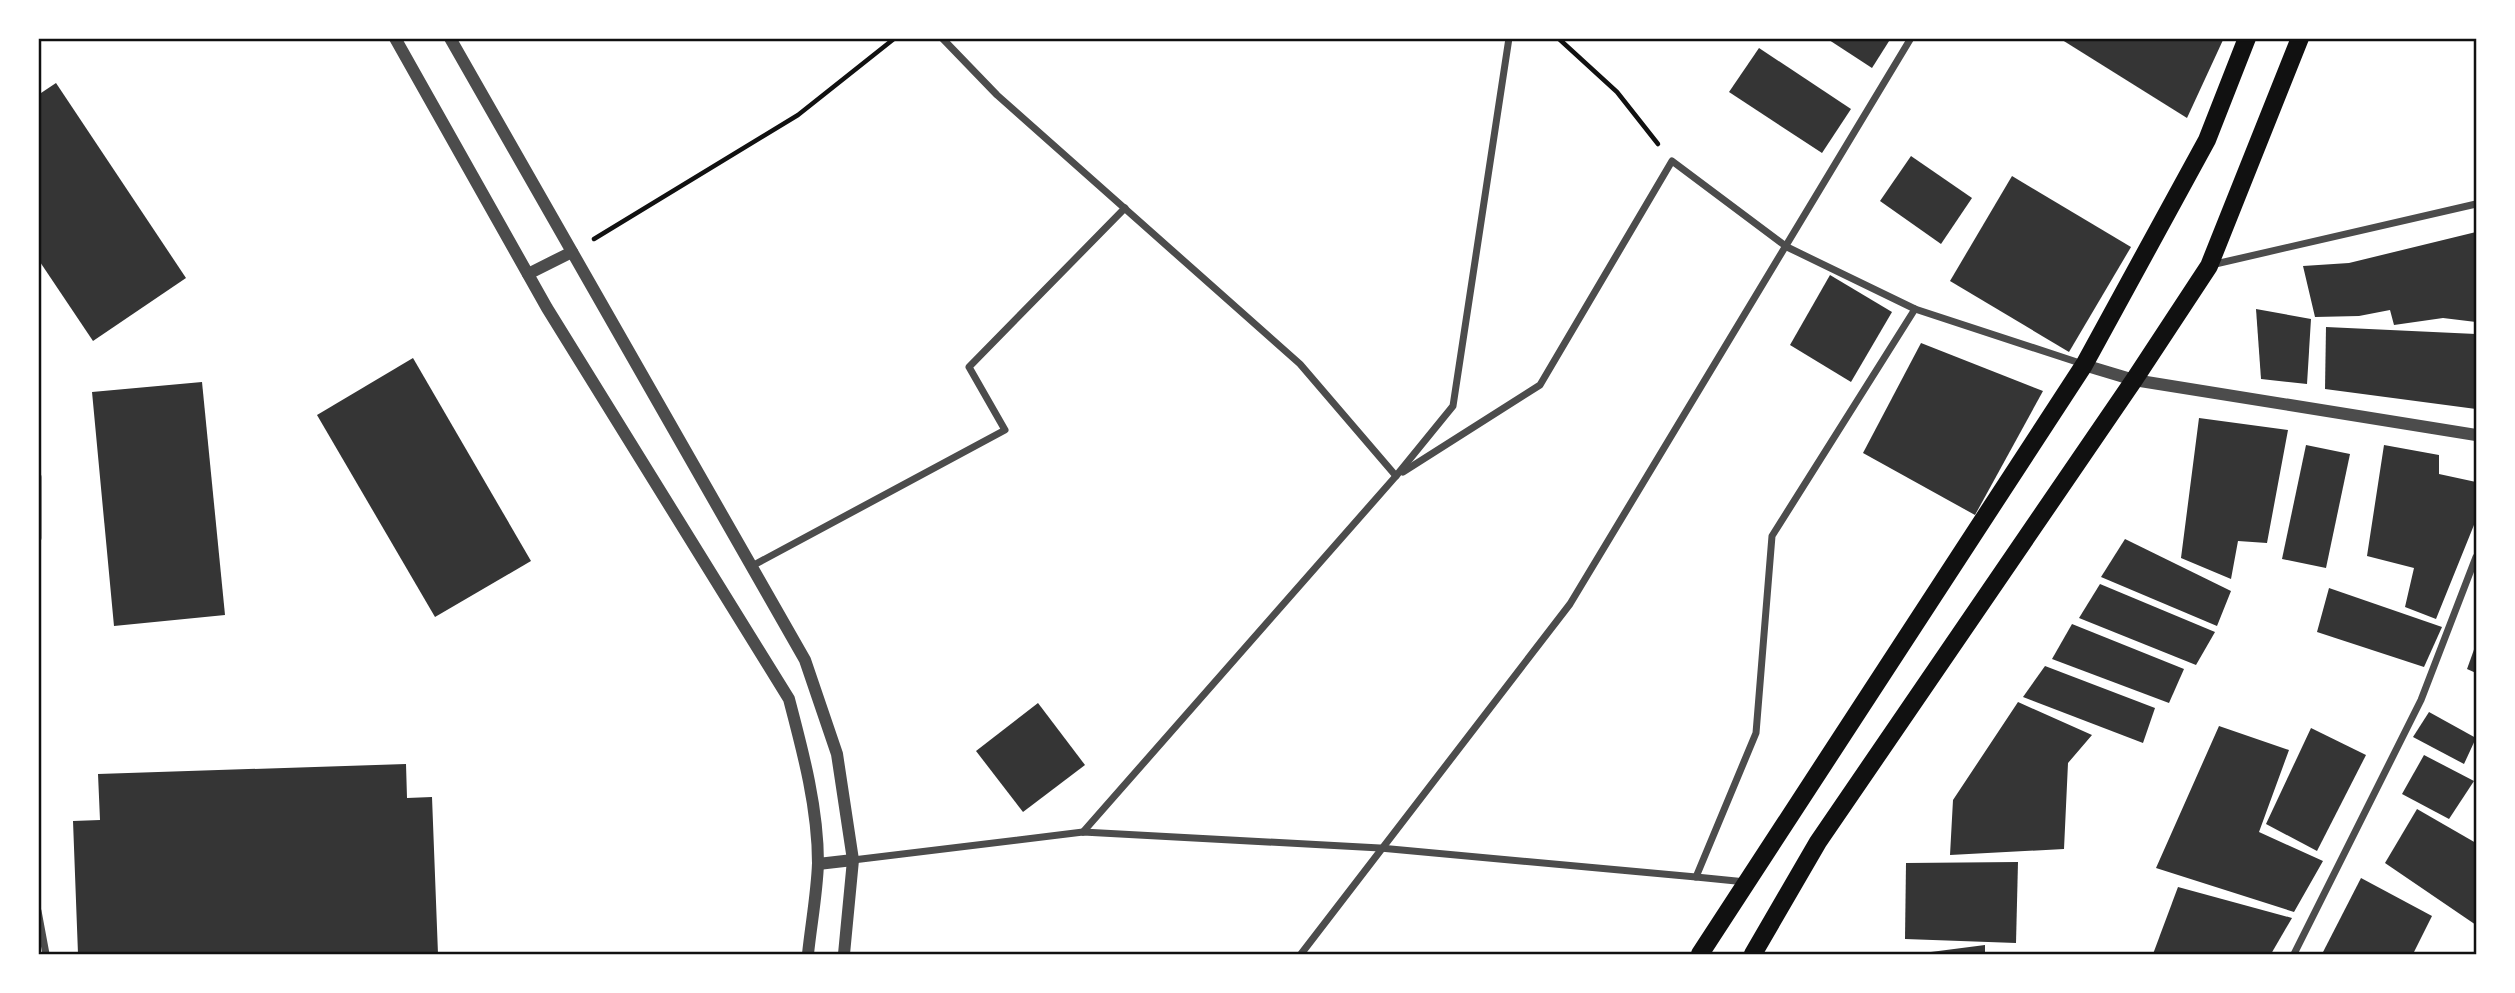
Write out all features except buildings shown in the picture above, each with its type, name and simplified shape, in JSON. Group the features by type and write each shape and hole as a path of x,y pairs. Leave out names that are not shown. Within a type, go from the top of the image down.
{"main road":[{"path":"1700,954 2084,365 2207,140 2247,38"},
{"path":"1754,953 1818,842 2134,380 2209,265 2300,38"}],"street":[{"path":"395,38 528,274 789,699 805,757 818,864 808,954"},
{"path":"450,38 805,660 837,754 853,859 844,954"},
{"path":"942,38 997,95 1300,364 1396,476"},
{"path":"1083,832 1396,476 1453,406 1509,38"},
{"path":"1301,954 1570,604 1911,38"},
{"path":"1396,476 1540,385 1672,161 1787,247 1915,309 2134,380 2476,435"},
{"path":"2209,265 2476,204"},
{"path":"752,566 1005,430 969,367 1125,208"},
{"path":"528,274 572,253"},
{"path":"1696,877 1756,733 1772,536 1915,309"},
{"path":"38,477 38,538"},
{"path":"2294,954 2421,700 2476,557"},
{"path":"818,864 1083,832 1380,848 1747,882"},
{"path":"38,911 46,954"}],"path":[{"path":"572,253 797,115 895,38"},
{"path":"1558,38 1617,92 1672,161"}]}
